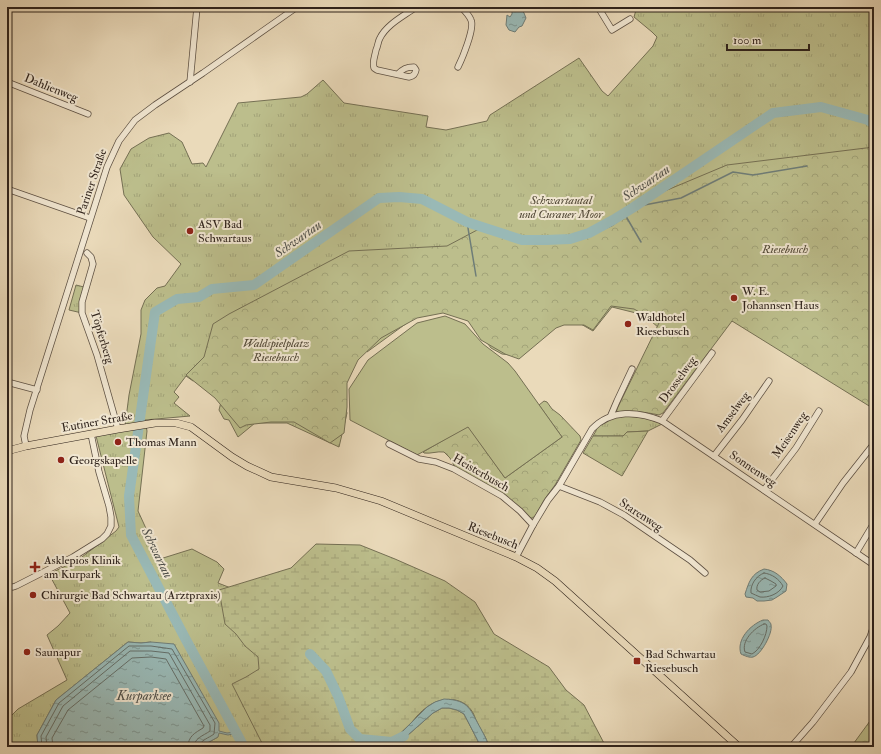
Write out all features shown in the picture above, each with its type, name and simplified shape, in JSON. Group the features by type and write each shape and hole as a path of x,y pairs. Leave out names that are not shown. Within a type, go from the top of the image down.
{"main road":[{"name":"Eutiner Straße","path":"7,451 26,446 118,429 166,422 191,427"},
{"name":"Riesebusch","path":"191,427 232,457 271,477 336,488 381,502 516,557 537,568 555,581 739,747"}],"street":[{"path":"190,82 197,7"},
{"name":"Pariner Straße","path":"26,446 24,436 30,410 90,218 107,167 119,141 135,120 297,7"},
{"path":"398,74 377,70 374,68 373,60 380,38 386,29 416,7"},
{"path":"458,67 464,56 472,25 471,19 462,7"},
{"path":"598,7 612,30 630,19"},
{"name":"Dahlienweg","path":"7,82 88,114"},
{"path":"7,188 90,218"},
{"name":"Töpferberg","path":"87,252 91,256 93,264 82,302 82,313 97,355 118,429"},
{"name":"Drosselweg","path":"662,421 712,353"},
{"path":"516,557 533,525 548,500 559,486 592,429 598,423 611,415 632,369"},
{"name":"Amselweg","path":"714,456 742,420 769,381"},
{"path":"7,382 37,390"},
{"name":"Meisenweg","path":"764,490 796,448 819,411"},
{"name":"Sonnenweg","path":"611,415 640,414 662,421 874,565"},
{"path":"7,587 13,587 73,557 102,539 107,534 111,526 111,517 99,472 92,434"},
{"name":"Heisterbusch","path":"389,444 419,459 436,462 454,469 502,496 520,511 533,525"},
{"path":"815,524 843,483 873,445"},
{"name":"Starenweg","path":"559,486 600,502 624,515 690,560 705,573"},
{"path":"856,553 874,523"},
{"path":"791,747 813,722 851,672 870,637 874,625"}],"green space":[{"name":"Schwartautal und Curauer Moor","path":"641,7 874,7 874,402 734,321 659,328 644,315 612,307 593,331 567,316 521,356 502,354 491,348 466,315 445,308 422,312 367,352 360,301 314,309 347,413 339,447 287,423 255,423 238,437 229,420 224,419 219,410 237,338 196,379 193,381 186,376 174,392 179,397 174,403 190,416 145,420 147,431 138,511 160,559 192,549 217,562 224,569 218,583 236,590 487,631 598,747 200,747 218,737 151,642 128,642 56,700 37,735 38,747 7,747 7,720 18,709 67,680 47,635 70,613 49,574 78,560 116,531 119,527 95,432 125,426 129,395 141,334 141,310 145,300 157,288 165,286 181,264 153,237 124,195 120,169 131,149 149,138 169,133 182,142 192,164 203,163 206,167 238,103 301,97 307,94 323,80 344,103 428,116 426,127 446,130 487,121 490,115 579,58 602,91 608,96 653,46 657,37 634,17 636,10"},
{"name":"Riesebusch","path":"874,147 874,409 732,321 663,413 659,415 627,411 616,412 659,323 634,309 611,306 593,330 584,325 564,325 556,328 519,359 505,354 481,340 468,321 443,313 417,318 381,338 358,360 347,383 347,407 344,433 330,443 294,422 271,422 246,425 240,428 215,398 186,375 204,357 213,324 229,314 349,251 447,246 479,229 521,243 570,242 612,226 653,196 727,165"},
{"path":"76,285 84,287 82,313 69,310"},
{"path":"445,316 465,324 483,344 508,363 562,437 505,478 468,427 417,455 350,420 349,389 368,360 417,323"},
{"path":"544,401 547,402 552,409 560,415 580,436 581,440 534,518 529,517 522,509 502,494 455,467 450,458 444,452 423,452 468,426 505,478 562,437 539,405"},
{"path":"612,417 639,417 662,424 648,431 627,432 623,436 593,436 596,428"},
{"path":"648,431 622,476 583,453 593,436 623,436 627,432"},
{"path":"316,544 360,545 445,581 475,602 494,634 549,667 566,690 584,705 606,747 488,747 485,737 469,707 458,701 445,700 433,703 427,707 392,742 400,742 433,713 442,708 449,708 464,714 478,741 479,747 264,747 232,684 259,669 258,657 245,646 236,634 225,624 219,590 291,568"},
{"path":"870,721 874,724 874,747 851,747"}],"water":[{"path":"514,7 520,7 526,18 522,26 515,32 509,30 506,25 507,15 510,17"},
{"path":"764,569 774,572 782,578 787,584 786,591 772,600 757,601 753,598 746,597 745,594 751,579 756,573"},
{"path":"763,620 768,620 771,624 771,629 763,648 753,657 741,654 740,643 742,638 753,625"},
{"name":"Kurparksee","path":"128,642 174,644 219,723 219,731 237,733 228,735 219,733 218,737 200,747 38,747 37,735 56,700"},
{"path":"444,699 459,701 468,707 485,736 488,747 479,747 478,741 464,714 449,708 442,708 433,713 400,742 392,742 427,707"}],"waterway":[{"name":"Schwartau","path":"244,747 131,535 129,496 155,312 177,299 199,297 212,289 254,285 379,198 399,197 422,199 467,222 522,240 570,239 589,233 634,207 773,113 821,107 868,120 874,124"},
{"path":"634,207 681,198 733,172 753,175 807,166"},
{"path":"624,213 641,242"},
{"path":"467,222 476,276"},
{"path":"310,654 326,671 338,696 350,729 360,739 392,742 404,736"}],"place":[{"name":"ASV Bad Schwartaus","path":"190,231"},
{"name":"W. E. Johannsen Haus","path":"734,298"},
{"name":"Waldhotel Riesebusch","path":"628,324"},
{"name":"Thomas Mann","path":"118,442"},
{"name":"Georgskapelle","path":"61,460"},
{"name":"Asklepios Klinik am Kurpark","path":"35,567"},
{"name":"Chirurgie Bad Schwartau (Arztpraxis)","path":"33,595"},
{"name":"Saunapur","path":"27,652"},
{"name":"Bad Schwartau Riesebusch","path":"637,661"}],"park label":[{"name":"Waldspielplatz Riesebusch","path":"276,350"}]}
